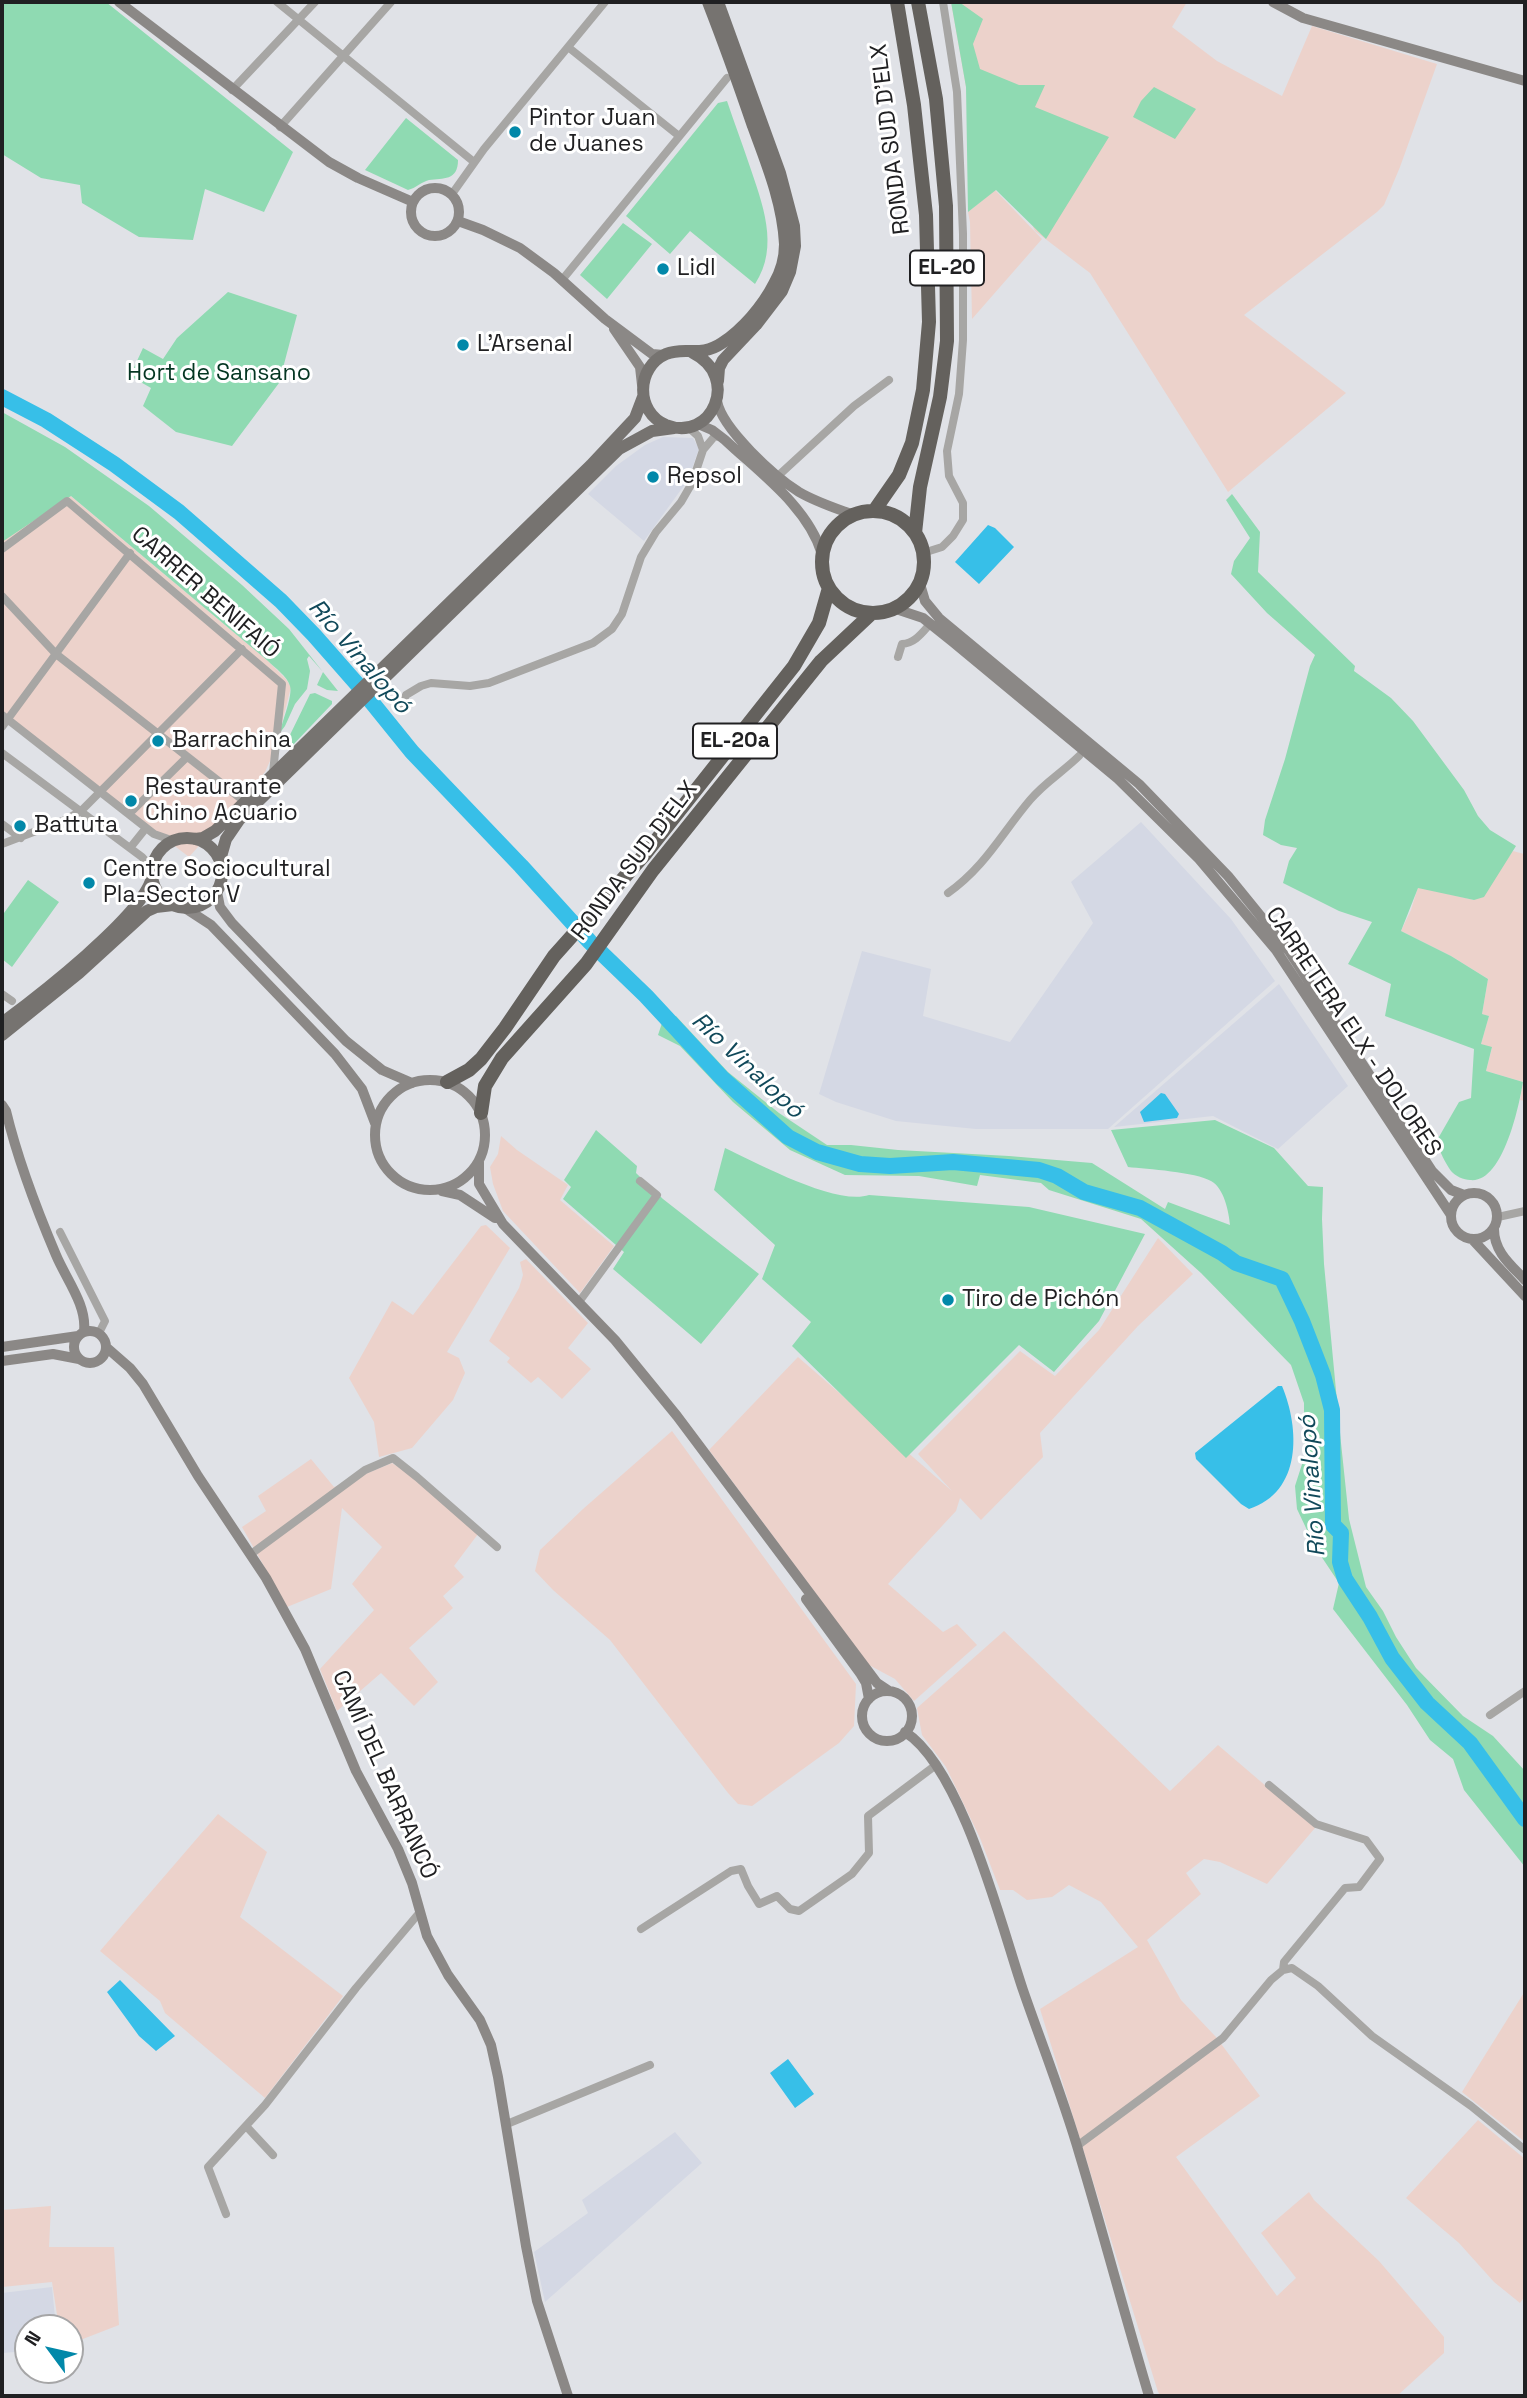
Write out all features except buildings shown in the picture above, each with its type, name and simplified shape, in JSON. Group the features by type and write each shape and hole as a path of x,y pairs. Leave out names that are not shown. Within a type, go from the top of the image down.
{"highway":[{"name":"RONDA SUD D'ELX","path":"874,511 899,475 912,443 923,390 929,322 926,215 914,106 897,2"},
{"name":"RONDA SUD D'ELX","path":"915,533 920,487 940,397 947,341 946,206 936,99 918,2"},
{"path":"915,533 897,517 874,511 854,515 844,520 830,535 822,554 822,566 829,589 839,601 854,610 871,614 896,608 914,594 920,584"},
{"name":"EL-20","path":"915,533 923,553 924,571 920,584"},
{"name":"RONDA SUD D'ELX","path":"447,1082 481,1059 569,937 646,853 794,666 818,623 829,589"},
{"name":"RONDA SUD D'ELX","path":"481,1114 485,1086 502,1058 586,964 673,844 821,660 871,614"}],"main road":[{"path":"119,2 329,162 413,202"},
{"path":"412,1083 382,1070 346,1041 232,923 220,907 217,892 222,876 220,860 226,839 239,820 627,429 635,418 649,368 664,355 673,352 693,353 712,349 723,343 748,320 775,284 784,257 783,221 772,178 708,2"},
{"path":"718,2 780,173 794,226 795,246 790,272 782,291 719,368 719,413 733,434 797,491 854,515"},
{"path":"1273,2 1303,18 1525,81"},
{"path":"430,188 440,188 452,194 459,208 458,221 447,234 427,235 418,229 412,220 411,210 413,202 421,193 430,188"},
{"path":"458,221 520,248 562,280 605,319 652,354 664,355"},
{"path":"605,319 640,367 643,392 652,415 668,426 688,426 720,436 805,516 817,536 822,554"},
{"path":"693,353 709,364 718,382"},
{"path":"387,669 619,449 652,431 688,426 712,410 717,401"},
{"name":"CARRETERA ELX - DOLORES","path":"920,584 925,601 939,618 1139,784 1228,876 1289,951 1433,1171 1451,1190 1464,1195"},
{"name":"CARRETERA ELX - DOLORES","path":"896,608 910,612 930,624 1118,779 1161,820 1236,900 1291,970 1451,1215"},
{"path":"2,1024 74,965 146,893 160,851 174,841 211,834 273,773 341,715"},
{"path":"195,839 210,846 220,860"},
{"path":"153,873 159,893 211,925 335,1054 362,1089 375,1124"},
{"path":"2,1035 79,974 146,911 156,907 203,904 217,892"},
{"path":"481,1114 473,1100 461,1089 447,1082 433,1080 412,1083 388,1098 380,1110 375,1124 375,1148 390,1174 411,1188 440,1190 460,1195 503,1224 615,1340 677,1416 877,1683 902,1696 910,1708 911,1721 905,1732 888,1741 866,1730 862,1715 869,1699 878,1692 889,1691"},
{"path":"2,1105 6,1111 16,1154 84,1317 81,1334 74,1345 79,1359"},
{"name":"EL-20a","path":"479,1162 485,1138 481,1114"},
{"path":"440,1190 462,1180 479,1162"},
{"path":"479,1162 479,1184 503,1224"},
{"path":"1525,1280 1498,1249 1494,1239 1498,1217 1494,1204 1485,1195 1464,1195 1454,1205 1452,1222 1460,1234 1473,1240 1525,1296"},
{"path":"1473,1240 1485,1237 1494,1229"},
{"path":"2,1347 92,1331 99,1333 106,1347 98,1360"},
{"name":"CAMÍ DEL BARRANCÓ","path":"106,1347 143,1384 198,1476 251,1554 305,1650 356,1771 398,1849 437,1958 480,2020 491,2045 537,2301 568,2396"},
{"path":"2,1361 54,1354 89,1363 98,1360 125,1364"},
{"path":"644,1376 673,1420 860,1673 866,1683 869,1699"},
{"path":"905,1732 918,1740 953,1793 978,1854 1077,2146 1149,2396"}],"street":[{"path":"277,2 474,162"},
{"path":"232,90 315,2"},
{"path":"280,127 391,2"},
{"path":"452,194 474,162 605,2"},
{"path":"923,553 942,547 963,520 962,503 949,476 947,451 959,394 964,340 957,92 943,2"},
{"path":"568,47 678,136"},
{"path":"562,280 727,78"},
{"path":"779,475 854,406 889,380"},
{"path":"688,426 698,436 703,450"},
{"path":"404,710 406,695 421,686 431,683 470,687 489,683 593,643 612,629 622,614 641,557 656,532 681,502 692,483 703,450 714,437 720,436"},
{"name":"CARRER BENIFAIÓ","path":"2,550 67,501 282,684 273,773"},
{"path":"130,553 4,720 146,828 160,837 174,841"},
{"path":"2,596 56,654 244,801"},
{"path":"898,657 902,644 917,638 930,624"},
{"path":"2,844 65,820 81,811 242,649"},
{"path":"2,753 130,848 153,873"},
{"path":"948,893 968,879 1032,797 1079,756"},
{"path":"129,814 187,757"},
{"path":"2,824 21,838"},
{"path":"130,848 146,828"},
{"path":"2,994 12,1001"},
{"path":"579,1302 657,1195 640,1181"},
{"path":"1498,1217 1525,1211"},
{"path":"60,1232 105,1321 99,1333"},
{"path":"251,1554 365,1470 393,1458 497,1547"},
{"path":"1490,1715 1525,1691"},
{"path":"641,1929 731,1871 741,1869 759,1904 777,1896 790,1909 799,1912 852,1874 869,1853 868,1816 936,1765"},
{"path":"1269,1785 1316,1824 1366,1840 1380,1859 1359,1887 1345,1888 1284,1962 1283,1970"},
{"path":"226,2214 208,2166 265,2105 356,1988 420,1912"},
{"path":"1077,2146 1223,2038 1271,1980 1283,1970 1292,1968 1372,2036 1460,2098 1525,2150"},
{"path":"507,2124 650,2065"},
{"path":"246,2126 272,2155"}],"shaded area":[{"path":"951,2 1187,2 1172,27 1217,61 1282,96 1312,26 1437,64 1384,205 1244,315 1346,393 1228,492 1090,273 1035,231 966,87"},
{"path":"995,190 1042,239 972,319 968,212"},
{"path":"663,437 693,438 699,449 688,480 644,541 588,494 616,466 645,445"},
{"path":"66,492 268,661 291,687 275,750 265,772 189,857 2,713 2,540"},
{"path":"1141,822 1231,919 1275,981 1108,1129 976,1129 896,1121 819,1094 862,951 931,969 923,1016 1010,1042 1093,923 1071,882"},
{"path":"1513,851 1525,852 1525,1101 1520,1100 1523,1082 1486,1071 1492,1048 1481,1044 1489,1016 1482,1014 1488,979 1451,956 1401,931 1418,887 1474,900"},
{"path":"1279,984 1348,1086 1278,1149 1213,1116 1114,1127"},
{"path":"501,1136 568,1185 560,1200 614,1246 580,1293 503,1211 490,1167 498,1154"},
{"path":"486,1225 510,1248 447,1352 459,1358 465,1373 453,1400 412,1448 379,1457 374,1422 349,1378 392,1301 413,1315 481,1226"},
{"path":"1158,1238 1193,1274 1138,1326 1040,1433 1043,1457 981,1520 960,1498 956,1511 888,1584 943,1632 957,1624 977,1645 914,1701 895,1679 869,1665 709,1450 798,1357 952,1491 918,1454 1020,1351 1055,1376 1099,1330"},
{"path":"526,1259 588,1323 568,1348 591,1369 562,1399 538,1377 531,1383 507,1362 510,1358 489,1341 519,1288 523,1275 520,1262"},
{"path":"672,1431 856,1684 854,1726 839,1743 752,1806 738,1804 610,1640 535,1571 540,1550"},
{"path":"311,1459 334,1487 392,1463 421,1482 478,1534 454,1566 464,1577 443,1596 453,1608 409,1648 438,1682 414,1706 381,1673 337,1711 320,1669 374,1610 352,1584 382,1547 342,1508 331,1589 287,1607 242,1527 266,1511 258,1496"},
{"path":"1004,1631 1170,1791 1218,1745 1315,1828 1267,1884 1220,1862 1204,1859 1186,1873 1201,1894 1147,1940 1181,2000 1216,2037 1260,2096 1176,2157 1277,2296 1296,2278 1261,2233 1309,2192 1314,2200 1379,2261 1444,2337 1444,2353 1397,2396 1161,2396 1158,2392 1040,2009 1138,1947 1101,1902 1069,1885 1052,1897 1027,1900 1013,1890 1000,1890 980,1838 946,1767 922,1735 917,1708"},
{"path":"218,1814 267,1852 240,1917 343,1996 265,2098 165,2013 160,2001 100,1951"},
{"path":"1525,1991 1525,2142 1462,2092"},
{"path":"1478,2120 1525,2159 1525,2296 1520,2303 1494,2282 1459,2243 1406,2198"},
{"path":"675,2132 702,2163 545,2302 534,2252 588,2213 582,2200"},
{"path":"51,2206 49,2247 114,2247 119,2325 84,2339 84,2314 57,2314 52,2282 2,2287 2,2210"},
{"path":"52,2287 55,2314 14,2314 14,2352 2,2353 2,2293"}],"green space":[{"path":"2,2 106,2 293,152 264,212 205,189 193,240 139,237 82,203 80,185 41,178 2,154"},
{"path":"951,2 959,2 983,19 973,44 980,69 1019,85 1045,85 1035,107 1109,137 1046,239 996,190 968,212 966,87"},
{"path":"1154,87 1196,109 1175,139 1133,117 1141,101"},
{"path":"727,101 759,194 766,224 766,255 755,284 690,231 670,254 626,216 718,103"},
{"path":"406,118 458,160 453,175 426,181 408,190 365,170"},
{"path":"623,223 652,244 607,299 580,275"},
{"name":"Hort de Sansano","path":"228,292 297,315 279,383 232,446 176,432 143,406 151,388 130,376 143,348 163,359 177,338"},
{"path":"2,412 65,447 149,506 289,629 323,672 309,656 307,689 295,704 279,734 291,690 284,676 71,496 2,542"},
{"path":"1232,494 1260,532 1258,572 1355,666 1354,671 1391,698 1413,721 1464,790 1478,816 1490,830 1516,846 1484,897 1474,900 1418,888 1401,931 1451,956 1488,979 1482,1014 1489,1016 1481,1044 1492,1047 1486,1071 1523,1082 1507,1142 1492,1170 1482,1178 1468,1180 1455,1175 1436,1142 1459,1102 1471,1098 1474,1049 1385,1016 1391,984 1348,964 1372,922 1339,911 1283,883 1289,861 1297,848 1281,845 1263,835 1265,820 1315,655 1267,613 1231,574 1234,561 1250,538 1226,500"},
{"path":"323,672 338,691 317,685"},
{"path":"315,693 332,701 332,704 291,747 286,743 310,694"},
{"path":"28,880 59,902 12,967 2,959 2,912 4,913"},
{"path":"676,1016 728,1072 779,1113 827,1145 1092,1163 1165,1209 1168,1202 1230,1225 1225,1201 1216,1184 1194,1175 1128,1167 1111,1130 1215,1120 1274,1148 1308,1186 1323,1187 1324,1264 1349,1519 1366,1587 1416,1668 1463,1716 1493,1736 1525,1771 1525,1867 1464,1790 1453,1759 1430,1740 1407,1705 1333,1609 1339,1583 1315,1547 1297,1509 1295,1486 1304,1458 1304,1403 1291,1365 1201,1273 1141,1219 1049,1190 1041,1183 980,1175 977,1186 919,1176 845,1175 790,1150 733,1102 680,1046 658,1035 662,1023"},
{"path":"596,1130 637,1166 636,1173 663,1199 759,1274 701,1344 613,1269 624,1252 563,1199 571,1187 564,1180"},
{"name":"Tiro de Pichón","path":"725,1148 797,1181 837,1194 1029,1207 1145,1234 1099,1321 1054,1372 1019,1345 906,1458 792,1346 811,1322 762,1279 775,1245 714,1190"}],"water":[{"path":"988,525 995,528 1014,547 979,584 955,562"},
{"path":"1161,1093 1165,1094 1179,1114 1177,1118 1144,1122 1140,1112"},
{"path":"1278,1386 1282,1386 1292,1421 1292,1457 1279,1489 1266,1501 1249,1509 1196,1459 1195,1453"},
{"path":"120,1980 175,2036 156,2051 139,2036 107,1992"},
{"path":"788,2059 814,2094 795,2108 770,2073"}],"waterway":[{"name":"Río Vinalopó","path":"2,397 46,420 114,464 179,512 281,601 357,684 412,752 590,942 646,996 722,1078 788,1137 817,1152 860,1164 890,1166 953,1162 1039,1170 1057,1176 1084,1192 1140,1208 1236,1263 1282,1279 1323,1375 1332,1410 1333,1525 1341,1533 1340,1562 1345,1579 1392,1658 1427,1703 1470,1743 1525,1819"}],"place":[{"name":"Pintor Juan de Juanes","path":"515,132"},
{"name":"Lidl","path":"663,269"},
{"name":"L'Arsenal","path":"463,345"},
{"name":"Repsol","path":"653,477"},
{"name":"Barrachina","path":"158,741"},
{"name":"Restaurante Chino Acuario","path":"131,801"},
{"name":"Battuta","path":"20,826"},
{"name":"Centre Sociocultural Pla-Sector V","path":"89,883"},
{"name":"Tiro de Pichón","path":"948,1300"}]}
